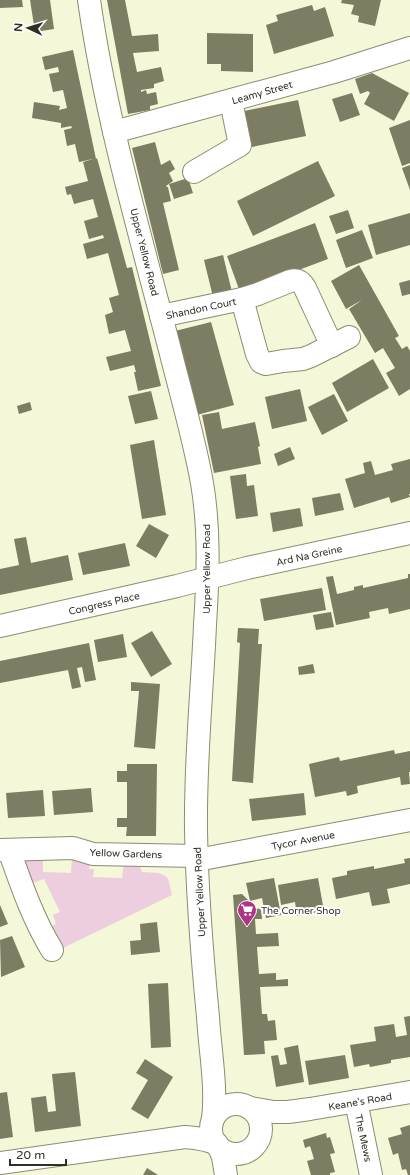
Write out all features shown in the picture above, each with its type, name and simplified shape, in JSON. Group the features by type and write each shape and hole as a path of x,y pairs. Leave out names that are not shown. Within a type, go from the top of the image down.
{"street":[{"name":"Upper Yellow Road","path":"89,0 99,63 114,132 184,407 202,484 207,531 208,578 197,761 196,820 204,979 214,1098 213,1121"},
{"name":"Leamy Street","path":"114,132 334,72 410,48"},
{"path":"194,172 240,145 231,101"},
{"name":"Shandon Court","path":"161,316 242,299 295,280 299,281 305,288 341,342 308,357 263,364 257,354 242,299"},
{"name":"Ard Na Greine","path":"208,578 247,568 410,533"},
{"name":"Congress Place","path":"0,626 208,578"},
{"name":"Tycor Avenue","path":"197,858 410,820"},
{"name":"Yellow Gardens","path":"52,950 41,932 4,850 73,848 93,854 142,854 197,858"},
{"name":"Upper Yellow Road","path":"211,1054 219,1082 228,1094 245,1106"},
{"name":"Keane's Road","path":"252,1147 282,1122 299,1113 410,1092"},
{"name":"The Mews","path":"356,1101 371,1175"},
{"path":"226,1175 223,1157 212,1136 213,1121 216,1114 221,1109 234,1104 245,1106 255,1112 261,1123 261,1135 235,1175"},
{"name":"Keane's Road","path":"245,1106 274,1112 310,1110"},
{"path":"185,1138 197,1133 213,1121"},
{"path":"0,1163 185,1138 210,1141 231,1154 238,1154 252,1147"}],"shaded area":[{"path":"29,856 43,857 43,872 71,873 72,857 90,860 89,869 94,869 93,877 122,878 124,863 139,863 142,872 159,873 167,877 172,895 61,949 48,928 56,924 53,915 60,912 44,879 30,884 23,861"}],"building":[{"path":"0,0 22,0 23,7 0,8"},
{"path":"30,0 50,0 54,29 35,32"},
{"path":"107,0 125,0 132,36 158,34 159,51 133,53 137,72 161,67 164,81 154,84 154,88 141,90 141,92 146,90 147,94 156,92 158,104 150,106 150,110 128,114"},
{"path":"342,0 381,0 375,26 358,22 359,16 351,14 354,5 341,3"},
{"path":"312,5 314,11 325,7 334,36 274,54 266,25 278,21 276,15"},
{"path":"207,33 253,34 253,72 221,71 221,64 207,64"},
{"path":"73,50 96,159 97,158 127,268 132,267 161,386 138,391 134,365 110,371 106,357 131,351 125,330 109,334 105,315 113,312 109,298 119,295 108,253 87,259 83,244 104,238 103,235 89,239 84,221 98,217 93,199 74,204 71,194 67,195 65,187 88,181 83,162 93,159 79,162 75,144 67,146 64,130 72,128 71,126 61,128 61,123 32,118 34,102 60,106 59,110 67,108 63,90 53,92 49,74 59,72 58,67 45,70 42,57"},
{"path":"372,73 409,93 394,121 364,104 370,93 368,91 360,94 355,79"},
{"path":"352,93 360,115 340,122 332,99"},
{"path":"298,100 306,136 252,147 244,111"},
{"path":"410,120 410,163 402,166 389,128"},
{"path":"155,142 161,165 170,160 175,169 169,173 173,181 166,186 168,187 171,201 163,203 179,270 163,274 132,148"},
{"path":"318,161 335,196 253,236 237,201"},
{"path":"410,165 410,190 402,168"},
{"path":"188,178 193,193 174,199 169,184"},
{"path":"348,210 354,228 336,234 329,216"},
{"path":"410,213 410,245 376,255 368,225"},
{"path":"315,223 328,259 240,292 227,256"},
{"path":"362,230 373,258 346,268 336,240"},
{"path":"223,255 232,292 213,297 204,260"},
{"path":"359,265 399,336 395,338 402,349 407,346 410,351 410,389 399,396 386,373 395,368 383,348 375,353 349,309 362,300 346,309 331,281"},
{"path":"410,280 410,294 402,296 399,283"},
{"path":"211,322 234,405 197,415 175,331"},
{"path":"373,359 389,388 347,412 332,383"},
{"path":"300,389 307,421 272,429 265,397"},
{"path":"151,391 158,419 135,424 128,396"},
{"path":"334,394 348,421 322,435 308,407"},
{"path":"30,402 32,410 19,414 17,406"},
{"path":"219,412 222,429 255,422 260,446 258,447 261,464 214,473 202,415"},
{"path":"154,440 166,515 142,519 130,445"},
{"path":"290,447 295,459 278,466 274,454"},
{"path":"410,459 410,497 391,503 389,497 354,508 345,479 365,473 363,463 371,461 375,475 393,470 391,464"},
{"path":"246,474 247,486 254,485 258,516 236,519 230,476"},
{"path":"340,493 344,510 315,516 312,498"},
{"path":"300,508 303,526 273,532 270,513"},
{"path":"149,524 169,535 156,558 136,546"},
{"path":"26,537 31,563 68,555 73,580 0,595 0,569 19,565 14,539"},
{"path":"125,543 130,566 83,575 78,553"},
{"path":"408,574 410,574 410,609 389,614 388,608 369,612 370,618 336,625 326,577 333,576 337,594 354,590 354,587 363,585 363,588 408,578"},
{"path":"322,588 326,610 264,621 260,599"},
{"path":"331,612 334,627 316,630 313,615"},
{"path":"238,628 259,629 258,644 262,644 253,783 232,781 240,643 237,642"},
{"path":"152,631 172,664 151,677 131,643"},
{"path":"123,634 127,657 98,662 94,640"},
{"path":"89,643 96,680 85,682 82,667 77,668 81,687 72,689 68,670 0,683 0,661"},
{"path":"313,664 315,673 299,675 298,667"},
{"path":"131,682 160,684 155,749 134,747 139,691 131,691"},
{"path":"394,750 395,754 410,751 410,784 401,785 400,777 357,786 358,793 347,796 346,791 315,797 309,764 339,757 340,761"},
{"path":"127,764 157,764 156,836 126,836 127,827 117,827 117,818 127,818 127,782 117,782 117,771 127,771"},
{"path":"91,788 93,812 54,815 52,791"},
{"path":"43,790 45,816 8,818 6,793"},
{"path":"304,793 306,815 252,821 249,799"},
{"path":"410,858 410,884 387,889 390,903 372,906 369,892 336,899 332,878 347,875 347,871 374,866 374,869 405,863 404,859"},
{"path":"274,878 281,915 266,918 262,898 250,901 246,883"},
{"path":"318,878 324,911 297,916 295,902 281,905 278,885"},
{"path":"242,894 257,909 261,908 262,919 255,919 256,934 278,933 279,946 257,947 259,974 276,973 276,980 288,979 288,986 260,987 262,1014 267,1014 268,1021 275,1020 277,1040 264,1041 265,1054 244,1055 233,895"},
{"path":"0,905 8,924 0,927"},
{"path":"157,922 160,952 131,955 130,941 141,940 140,924"},
{"path":"12,936 25,967 1,977 0,940"},
{"path":"168,983 171,1047 151,1048 148,984"},
{"path":"410,1016 410,1057 391,1060 391,1063 370,1067 369,1064 354,1067 350,1045 376,1041 374,1027 394,1024 396,1037 407,1035 404,1017"},
{"path":"298,1045 304,1082 276,1087 271,1056 278,1055 280,1065 287,1064 284,1048"},
{"path":"345,1055 349,1078 309,1085 305,1061"},
{"path":"145,1059 173,1077 148,1119 131,1109 148,1080 136,1073"},
{"path":"75,1072 81,1126 35,1132 31,1098 46,1096 48,1112 56,1111 52,1074"},
{"path":"7,1092 13,1137 0,1139 0,1093"},
{"path":"410,1125 410,1175 408,1175 406,1169 402,1170 398,1153 393,1155 388,1138 402,1134 400,1128"},
{"path":"326,1133 327,1138 330,1137 335,1153 330,1154 335,1172 330,1173 330,1175 311,1175 307,1161 314,1159 310,1146 305,1148 303,1140"},
{"path":"147,1168 158,1175 143,1175"}],"place":[{"name":"The Corner Shop","path":"247,927"}]}
